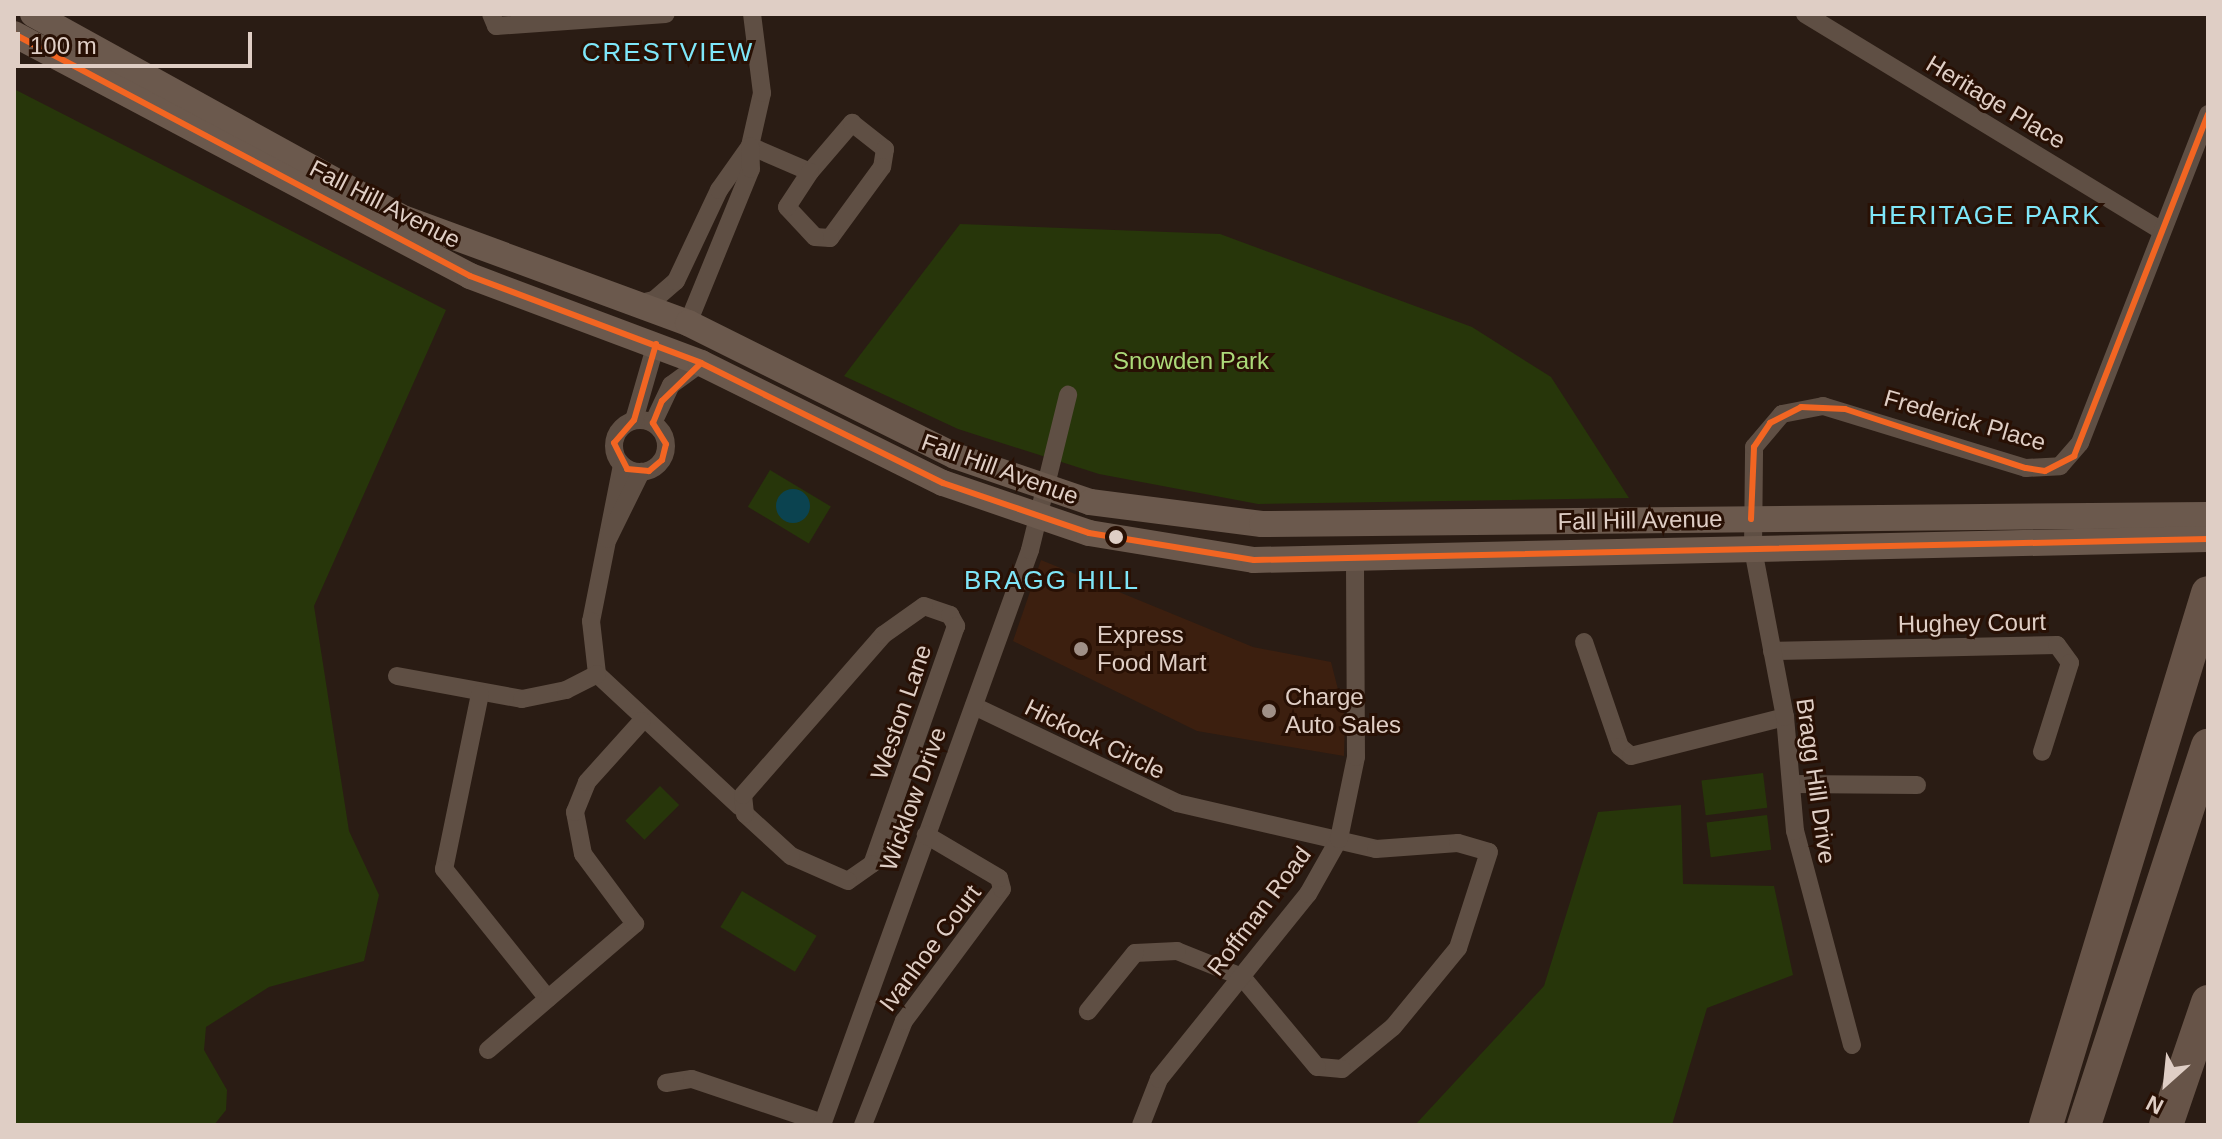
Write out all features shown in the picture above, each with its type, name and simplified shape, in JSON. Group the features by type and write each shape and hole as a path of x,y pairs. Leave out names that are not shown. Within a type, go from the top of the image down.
{"highway":[{"path":"2046,1125 2208,593"},
{"path":"2098,1125 2129,1004 2208,746"},
{"path":"2166,1125 2208,1002"},
{"path":"2084,1125 2129,1004"}],"main road":[{"name":"Fall Hill Avenue","path":"33,14 400,217 688,323 914,437 1045,489 1166,516 1262,524 1751,519 2173,527 2208,539"},
{"name":"Fall Hill Avenue","path":"14,34 431,258 701,363 943,483 1038,520 1226,557 1355,558 1753,550 2173,527 2208,515"},
{"path":"656,344 688,323"}],"street":[{"path":"491,14 496,26 588,17 666,14"},
{"path":"688,323 751,169 750,146 762,93 752,14"},
{"name":"Heritage Place","path":"1805,14 2162,231"},
{"name":"Frederick Place","path":"1751,519 1754,447 1770,423 1801,407 1845,409 2026,468 2060,466 2080,443 2208,114"},
{"path":"852,123 885,149 882,167 830,238 815,237 787,207 810,172 852,123"},
{"path":"633,304 654,300 676,281 719,190 750,146"},
{"path":"750,146 810,172"},
{"path":"397,676 480,694 542,697 597,674 591,621 622,465 616,435 634,420 656,344"},
{"path":"607,541 625,518 641,472 666,452 653,423 671,385 701,363"},
{"path":"1045,489 1068,395"},
{"path":"634,420 653,423"},
{"path":"622,465 641,472"},
{"name":"Wicklow Drive","path":"822,1124 974,706 1038,520 1045,489"},
{"name":"Bragg Hill Drive","path":"1751,519 1753,550 1785,717 1809,896 1852,1045"},
{"name":"Roffman Road","path":"1141,1125 1159,1079 1308,894 1339,839 1356,757 1355,558"},
{"name":"Weston Lane","path":"597,674 642,721 791,856 848,881 860,878 872,864 956,626 950,615 924,606 905,614 747,787 740,807"},
{"path":"1584,642 1620,747 1631,756 1785,717"},
{"name":"Hughey Court","path":"1772,651 2057,645 2070,663 2042,752"},
{"path":"480,694 444,869 548,999"},
{"name":"Hickock Circle","path":"974,706 1139,790 1376,849 1468,843 1489,852 1458,948 1393,1027 1330,1073 1301,1051 1242,977"},
{"path":"488,1050 635,924 583,854 575,812 587,782 642,721"},
{"path":"1793,784 1917,785"},
{"name":"Ivanhoe Court","path":"863,1125 904,1021 1002,889 999,878 926,835"},
{"path":"1088,1011 1127,961 1146,949 1177,951 1242,977"},
{"path":"666,1083 692,1079 822,1124"}],"shaded area":[{"path":"1041,560 1253,647 1331,662 1345,717 1344,756 1197,731 1013,641"}],"green space":[{"path":"14,89 446,310 314,606 349,831 379,895 364,961 269,987 206,1027 204,1050 227,1090 226,1110 214,1125 14,1125"},
{"name":"Snowden Park","path":"960,224 1220,234 1472,327 1551,377 1629,498 1258,504 1099,474 958,429 844,376"},
{"path":"770,470 831,507 809,543 748,507"},
{"path":"1763,773 1767,808 1706,815 1701,781"},
{"path":"660,786 679,805 644,840 625,821"},
{"path":"1681,805 1683,884 1774,886 1793,975 1707,1008 1672,1125 1415,1125 1544,986 1598,812"},
{"path":"1767,815 1771,850 1711,857 1706,822"},
{"path":"742,891 817,936 795,972 720,927"}],"water":[{"path":"793,489 805,494 810,506 805,518 793,523 781,518 776,506 781,494"}],"transit line":[{"path":"14,34 470,276 701,363 943,483 1089,533 1254,560 2208,539"},
{"path":"1751,519 1754,447 1770,423 1801,407 1845,409 2026,468 2045,471 2074,456 2208,114"},
{"path":"656,344 634,420 614,443 627,469 649,471 662,460 666,444 653,423 662,401 701,363"}],"place":[{"name":"Express Food Mart","path":"1081,649"},
{"name":"Charge Auto Sales","path":"1269,711"}],"district":[{"name":"CRESTVIEW","path":"668,53"},
{"name":"HERITAGE PARK","path":"1985,216"},
{"name":"BRAGG HILL","path":"1052,581"}]}
